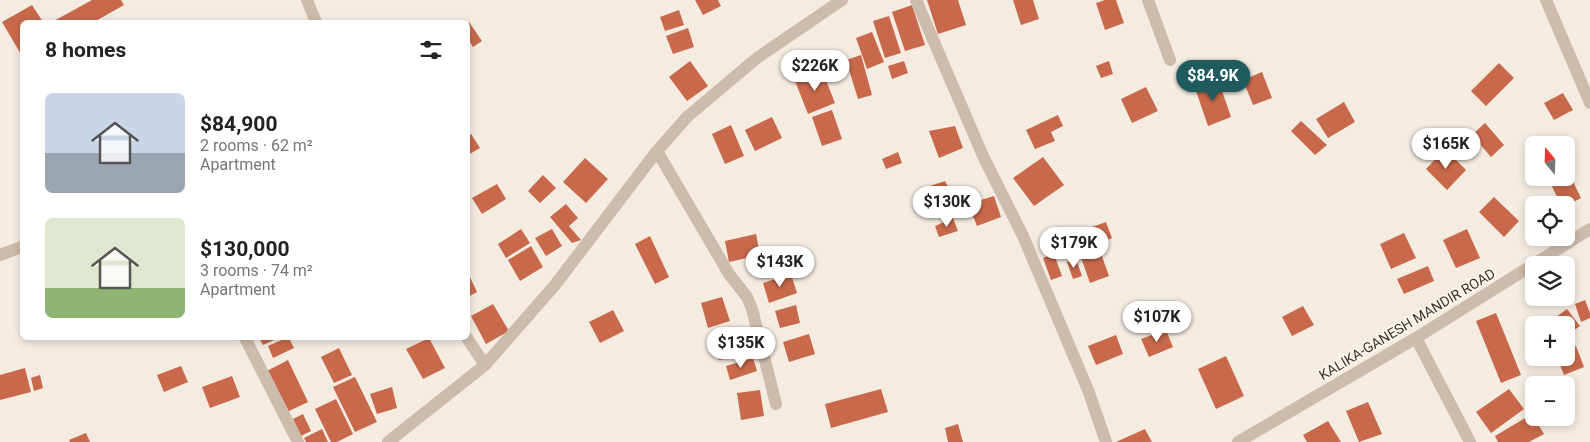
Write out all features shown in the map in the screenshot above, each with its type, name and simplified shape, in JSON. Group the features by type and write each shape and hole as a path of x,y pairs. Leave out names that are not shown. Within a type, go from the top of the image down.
{"street":[{"path":"307,0 315,20"},
{"path":"388,442 485,364 555,286 657,151 687,117 757,58 842,0"},
{"path":"916,0 983,156 1024,236 1088,390 1106,442"},
{"path":"1148,0 1170,60"},
{"path":"1546,0 1590,103"},
{"path":"657,151 729,274 747,297 752,309 776,404"},
{"name":"KALIKA-GANESH MANDIR ROAD","path":"1238,442 1416,338 1590,229"},
{"path":"0,255 20,248"},
{"path":"1416,338 1470,442"},
{"path":"246,340 298,442"},
{"path":"468,340 485,364"}],"building":[{"path":"92,0 121,0 124,5 98,20 56,20"},
{"path":"695,0 718,0 721,6 703,15"},
{"path":"927,0 958,0 966,25 938,34"},
{"path":"1013,0 1033,0 1039,19 1021,25"},
{"path":"1105,0 1116,0 1124,23 1105,30 1096,3"},
{"path":"32,5 42,20 20,20 20,53 2,22"},
{"path":"912,5 925,45 905,51 892,12"},
{"path":"679,10 684,25 665,31 660,17"},
{"path":"889,16 901,53 885,58 873,21"},
{"path":"470,23 482,41 473,47 470,42"},
{"path":"688,28 694,47 673,54 666,36"},
{"path":"872,32 884,62 867,69 856,38"},
{"path":"861,55 872,95 858,99 846,60"},
{"path":"690,61 708,86 687,101 669,77"},
{"path":"904,61 908,73 892,79 888,66"},
{"path":"1109,61 1113,74 1101,78 1096,66"},
{"path":"1499,63 1514,78 1486,106 1471,91"},
{"path":"822,70 835,103 808,114 795,81"},
{"path":"1262,72 1272,98 1253,105 1243,80"},
{"path":"1218,79 1231,117 1208,126 1195,88"},
{"path":"1146,87 1158,111 1132,123 1121,99"},
{"path":"1563,93 1573,110 1554,120 1544,103"},
{"path":"1344,102 1355,122 1328,138 1316,119"},
{"path":"832,110 842,139 822,146 812,117"},
{"path":"1058,115 1063,126 1051,132 1055,141 1035,149 1026,130"},
{"path":"772,117 782,138 755,151 745,130"},
{"path":"1301,121 1327,145 1315,155 1291,131"},
{"path":"1485,123 1504,145 1491,157 1472,135"},
{"path":"731,125 744,156 725,164 712,134"},
{"path":"955,126 963,148 939,158 929,131"},
{"path":"470,135 480,148 470,154"},
{"path":"1445,149 1466,170 1447,190 1426,169"},
{"path":"898,152 902,163 886,169 882,159"},
{"path":"1043,157 1064,185 1034,206 1013,178"},
{"path":"585,158 608,179 586,203 563,182"},
{"path":"543,175 556,188 540,203 528,191"},
{"path":"945,181 955,199 935,204 930,186"},
{"path":"497,184 506,199 482,214 472,198"},
{"path":"1552,186 1575,186 1581,198 1575,201 1575,196 1557,196"},
{"path":"994,196 1001,217 977,226 968,204"},
{"path":"1494,197 1519,221 1504,237 1479,212"},
{"path":"566,204 578,218 569,226 581,240 572,243 550,217"},
{"path":"953,218 958,231 939,237 935,226"},
{"path":"1106,222 1112,238 1095,245 1089,228"},
{"path":"521,229 530,243 506,258 498,244"},
{"path":"552,229 562,246 546,256 535,238"},
{"path":"1467,229 1480,258 1456,268 1443,240"},
{"path":"1078,230 1085,250 1065,257 1058,237"},
{"path":"1404,233 1416,258 1391,269 1380,244"},
{"path":"756,234 760,255 729,262 725,241"},
{"path":"650,236 669,277 655,284 635,244"},
{"path":"531,246 543,267 520,281 508,260"},
{"path":"1099,248 1109,276 1090,283 1080,255"},
{"path":"1054,254 1062,276 1051,280 1043,258"},
{"path":"1076,259 1082,276 1073,279 1067,262"},
{"path":"1428,266 1434,281 1404,294 1397,279"},
{"path":"791,274 797,293 769,303 763,283"},
{"path":"470,277 477,292 470,296"},
{"path":"722,297 730,321 708,328 701,303"},
{"path":"1585,300 1590,318 1581,322 1575,304"},
{"path":"493,304 509,331 486,344 471,316"},
{"path":"796,305 800,323 780,328 775,311"},
{"path":"1303,306 1314,325 1292,336 1282,317"},
{"path":"1567,309 1572,316 1557,316"},
{"path":"613,310 624,331 600,343 589,322"},
{"path":"1496,313 1521,375 1501,383 1476,321"},
{"path":"1575,319 1580,326 1575,330"},
{"path":"1166,330 1173,347 1149,357 1141,339"},
{"path":"749,331 754,352 719,360 714,339"},
{"path":"809,334 815,354 789,362 783,342"},
{"path":"1116,335 1123,354 1096,365 1088,346"},
{"path":"260,340 274,340 263,345"},
{"path":"282,340 290,340 294,348 273,358 268,346"},
{"path":"425,340 430,340 445,368 423,379 406,349"},
{"path":"1575,346 1584,367 1564,375 1560,366 1575,366"},
{"path":"339,348 352,375 334,383 321,357"},
{"path":"1226,356 1244,396 1216,409 1198,369"},
{"path":"753,358 757,371 730,380 726,366"},
{"path":"288,360 308,402 287,412 267,371"},
{"path":"181,366 188,382 164,392 157,375"},
{"path":"25,368 31,392 0,400 0,375"},
{"path":"40,375 43,388 34,391 31,378"},
{"path":"232,376 240,397 210,408 202,387"},
{"path":"355,377 377,422 355,432 333,387"},
{"path":"392,387 397,408 377,414 370,394"},
{"path":"881,389 888,412 831,428 825,404"},
{"path":"1509,389 1524,409 1491,433 1476,412"},
{"path":"760,390 764,416 741,420 737,393"},
{"path":"336,399 353,434 337,442 331,442 315,409"},
{"path":"1368,402 1382,434 1359,442 1346,411"},
{"path":"303,414 311,431 301,436 293,419"},
{"path":"1525,418 1525,426 1539,426 1544,434 1529,442 1498,442 1495,436"},
{"path":"1328,421 1341,442 1307,442 1303,435"},
{"path":"958,424 963,442 948,442 945,428"},
{"path":"322,429 328,442 306,442 304,438"},
{"path":"1145,429 1152,442 1116,442"},
{"path":"86,433 90,442 70,442 69,440"}]}
